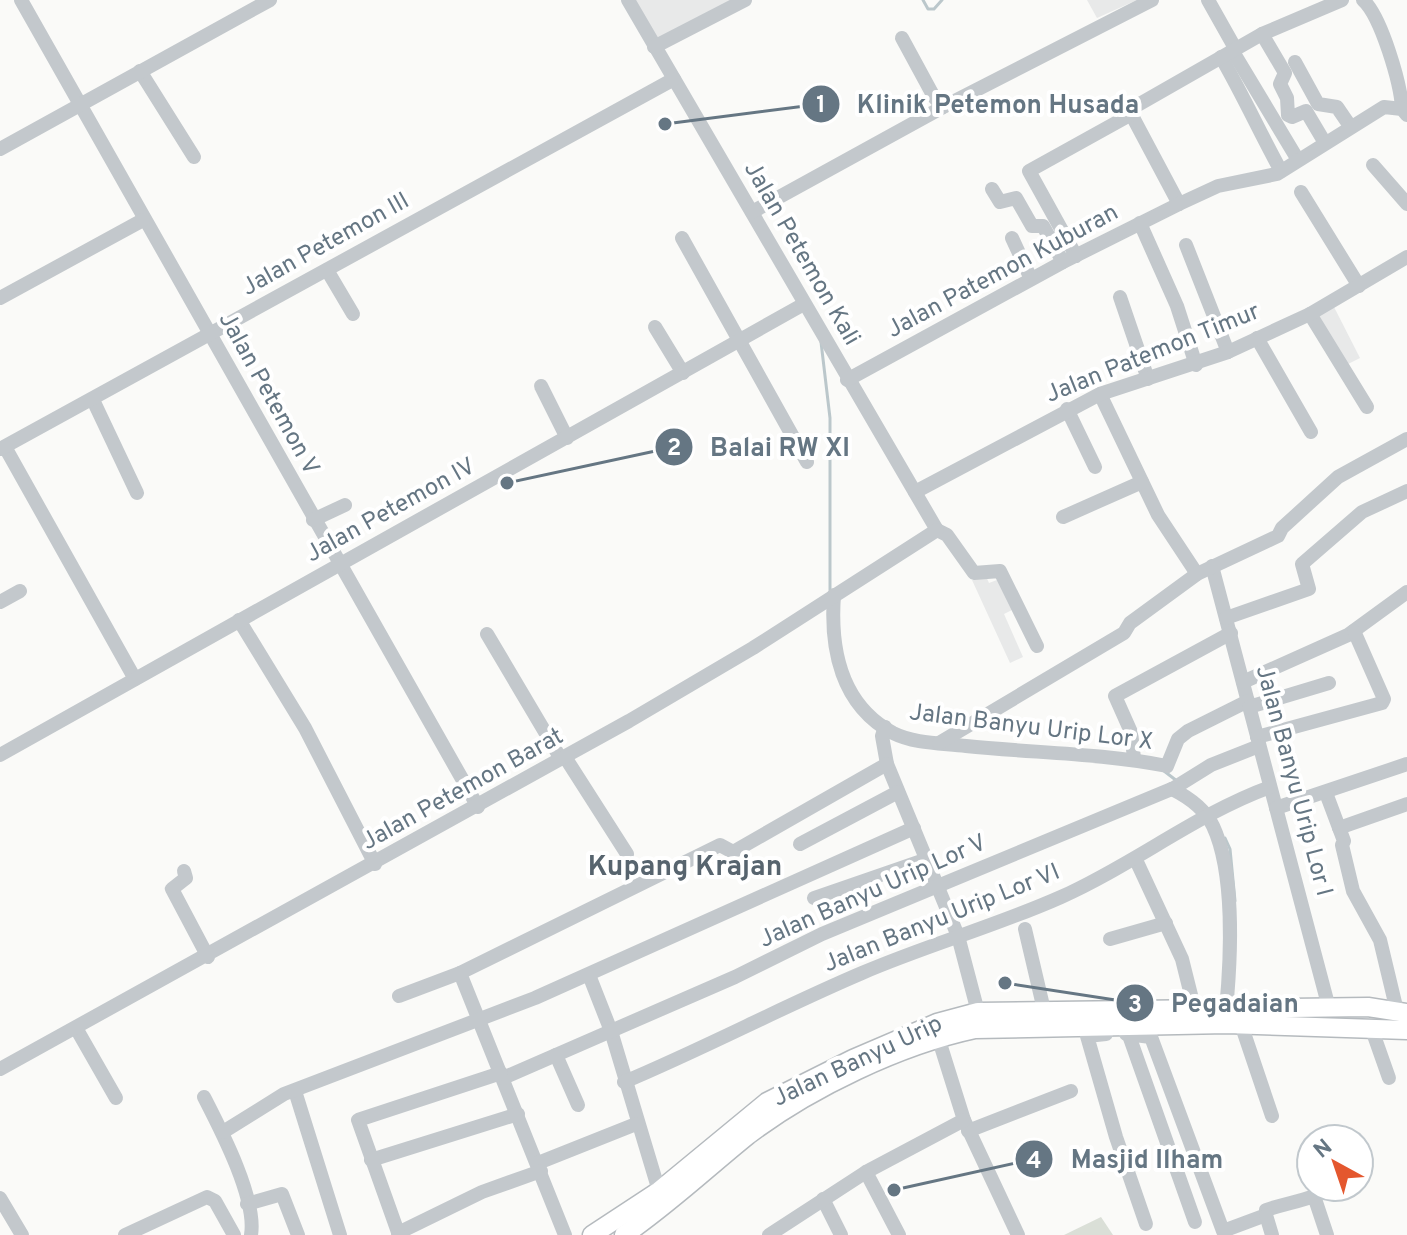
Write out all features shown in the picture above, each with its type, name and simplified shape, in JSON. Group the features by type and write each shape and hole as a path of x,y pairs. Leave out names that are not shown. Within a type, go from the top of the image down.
{"main road":[{"name":"Jalan Banyu Urip","path":"624,1235 771,1110 938,1037 975,1029 1127,1031 1329,1008 1402,1012"},
{"name":"Jalan Banyu Urip","path":"592,1235 771,1110 853,1059 923,1029 978,1012 1195,1011 1232,1017 1407,1030"}],"street":[{"name":"Jalan Petemon V","path":"21,0 338,566 478,807"},
{"path":"0,149 270,0"},
{"name":"Jalan Petemon Kali","path":"628,0 670,81 752,212 801,306 937,530 947,535 974,573 1000,571 1037,646"},
{"path":"654,47 745,0"},
{"path":"752,212 943,107 1152,0"},
{"path":"1208,0 1254,113 1257,128 1281,171"},
{"path":"1179,204 1130,115 1131,108 1262,34 1342,0"},
{"path":"1363,0 1382,37 1404,112"},
{"path":"1262,34 1285,73 1280,84 1287,98 1288,115 1292,117 1306,111 1325,143"},
{"path":"902,38 934,97 943,107"},
{"path":"1229,51 1298,160"},
{"path":"1295,62 1318,104 1337,107 1350,126"},
{"path":"140,71 194,157"},
{"name":"Jalan Petemon III","path":"2,448 670,81"},
{"name":"Jalan Patemon Kuburan","path":"847,380 1031,279 1179,204 1218,186 1281,171 1384,107 1404,112"},
{"path":"1070,259 1029,171 1130,115"},
{"path":"1373,165 1407,204"},
{"path":"992,189 1000,202 1016,198 1032,226 1043,226 1070,259"},
{"path":"1301,192 1359,286"},
{"path":"0,298 143,220"},
{"path":"1140,223 1177,306 1196,365"},
{"path":"682,238 807,462"},
{"path":"1012,238 1031,279"},
{"path":"1186,245 1228,352"},
{"name":"Jalan Patemon Timur","path":"915,492 1100,394 1196,365 1310,314 1407,257"},
{"path":"327,270 353,314"},
{"path":"1120,297 1148,379"},
{"name":"Jalan Petemon IV","path":"0,755 801,306"},
{"path":"1310,314 1367,407"},
{"path":"655,327 683,373"},
{"path":"1257,338 1311,432"},
{"path":"541,386 567,438"},
{"path":"1100,394 1171,536 1197,574"},
{"path":"93,400 137,493"},
{"path":"1067,409 1095,467"},
{"path":"939,743 1124,633 1130,623 1197,574 1278,536 1282,528 1338,477 1407,439"},
{"path":"2,448 135,679"},
{"path":"1063,517 1142,482"},
{"path":"1226,618 1309,589 1302,564 1362,512 1407,491"},
{"path":"313,520 345,505"},
{"name":"Jalan Petemon Barat","path":"0,1069 478,807 753,648 937,530"},
{"name":"Jalan Banyu Urip Lor I","path":"1212,566 1329,1008"},
{"path":"0,602 20,591"},
{"path":"1243,682 1354,631 1407,592"},
{"name":"Jalan Banyu Urip Lor X","path":"829,599 835,656 849,690 884,731 909,740 1134,758 1167,766 1178,739 1188,731 1249,704"},
{"path":"239,620 305,728 375,864"},
{"name":"Jalan Banyu Urip Lor V","path":"371,1160 359,1119 502,1076 556,1055 822,934 939,888 1176,786 1258,742 1382,703 1384,699 1354,631"},
{"path":"1134,758 1131,732 1115,696 1231,633"},
{"path":"487,634 563,758 627,854"},
{"path":"1249,704 1329,683"},
{"path":"884,731 887,764 958,936 978,1012"},
{"path":"399,996 460,973 720,845 733,852 887,764"},
{"path":"1276,808 1407,764"},
{"path":"1176,786 1211,815 1226,888 1232,1017 1272,1116"},
{"name":"Jalan Banyu Urip Lor VI","path":"624,1082 713,1045 864,972 1060,898 1136,860 1211,815 1270,787"},
{"path":"800,844 898,792"},
{"path":"1326,793 1339,828 1353,891 1380,940 1402,1012"},
{"path":"1339,828 1407,804"},
{"path":"223,1132 268,1102 589,975 914,828"},
{"path":"814,898 927,859"},
{"path":"1136,860 1182,959 1195,1011"},
{"path":"184,871 186,878 172,889 208,957"},
{"path":"1110,939 1166,923"},
{"path":"1025,929 1044,1010"},
{"path":"460,973 565,1235"},
{"path":"589,975 611,1031 636,1124 659,1191"},
{"path":"1371,1027 1389,1078"},
{"path":"76,1028 116,1098"},
{"path":"1127,1031 1195,1222"},
{"path":"1146,1224 1116,1137 1087,1036 1127,1031 1150,1036 1221,1228 1227,1231 1266,1215"},
{"path":"938,1037 966,1126 1014,1234"},
{"path":"556,1055 578,1105"},
{"path":"295,1091 340,1235"},
{"path":"769,1235 786,1230 823,1199 866,1172 966,1126 1071,1091"},
{"path":"204,1097 223,1132 253,1220 251,1235"},
{"path":"518,1114 371,1160 398,1234 482,1192 636,1124"},
{"path":"866,1172 899,1235"},
{"path":"247,1204 282,1194 298,1235"},
{"path":"1272,1235 1266,1210 1315,1196 1327,1235"},
{"path":"125,1235 207,1197 215,1201 226,1216 234,1235"},
{"path":"0,1198 22,1235"},
{"path":"823,1199 841,1235"}],"shaded area":[{"path":"635,0 736,0 658,42"},
{"path":"1087,0 1137,0 1097,18"},
{"path":"1334,307 1360,358 1342,367 1315,316"},
{"path":"985,574 989,583 1002,578 1016,608 1004,614 1023,657 1010,663 972,580"},
{"path":"1101,1217 1113,1235 1064,1235"}],"waterway":[{"path":"923,0 928,9 934,9 942,0"},
{"path":"821,342 830,418 830,590"},
{"path":"1164,771 1177,781"},
{"path":"1225,838 1230,849 1235,901"}],"place":[{"name":"Klinik Petemon Husada","path":"665,124"},
{"name":"Balai RW XI","path":"507,483"},
{"name":"Pegadaian","path":"1005,983"},
{"name":"Masjid Ilham","path":"894,1190"}],"district":[{"name":"Kupang Krajan","path":"685,868"}]}
